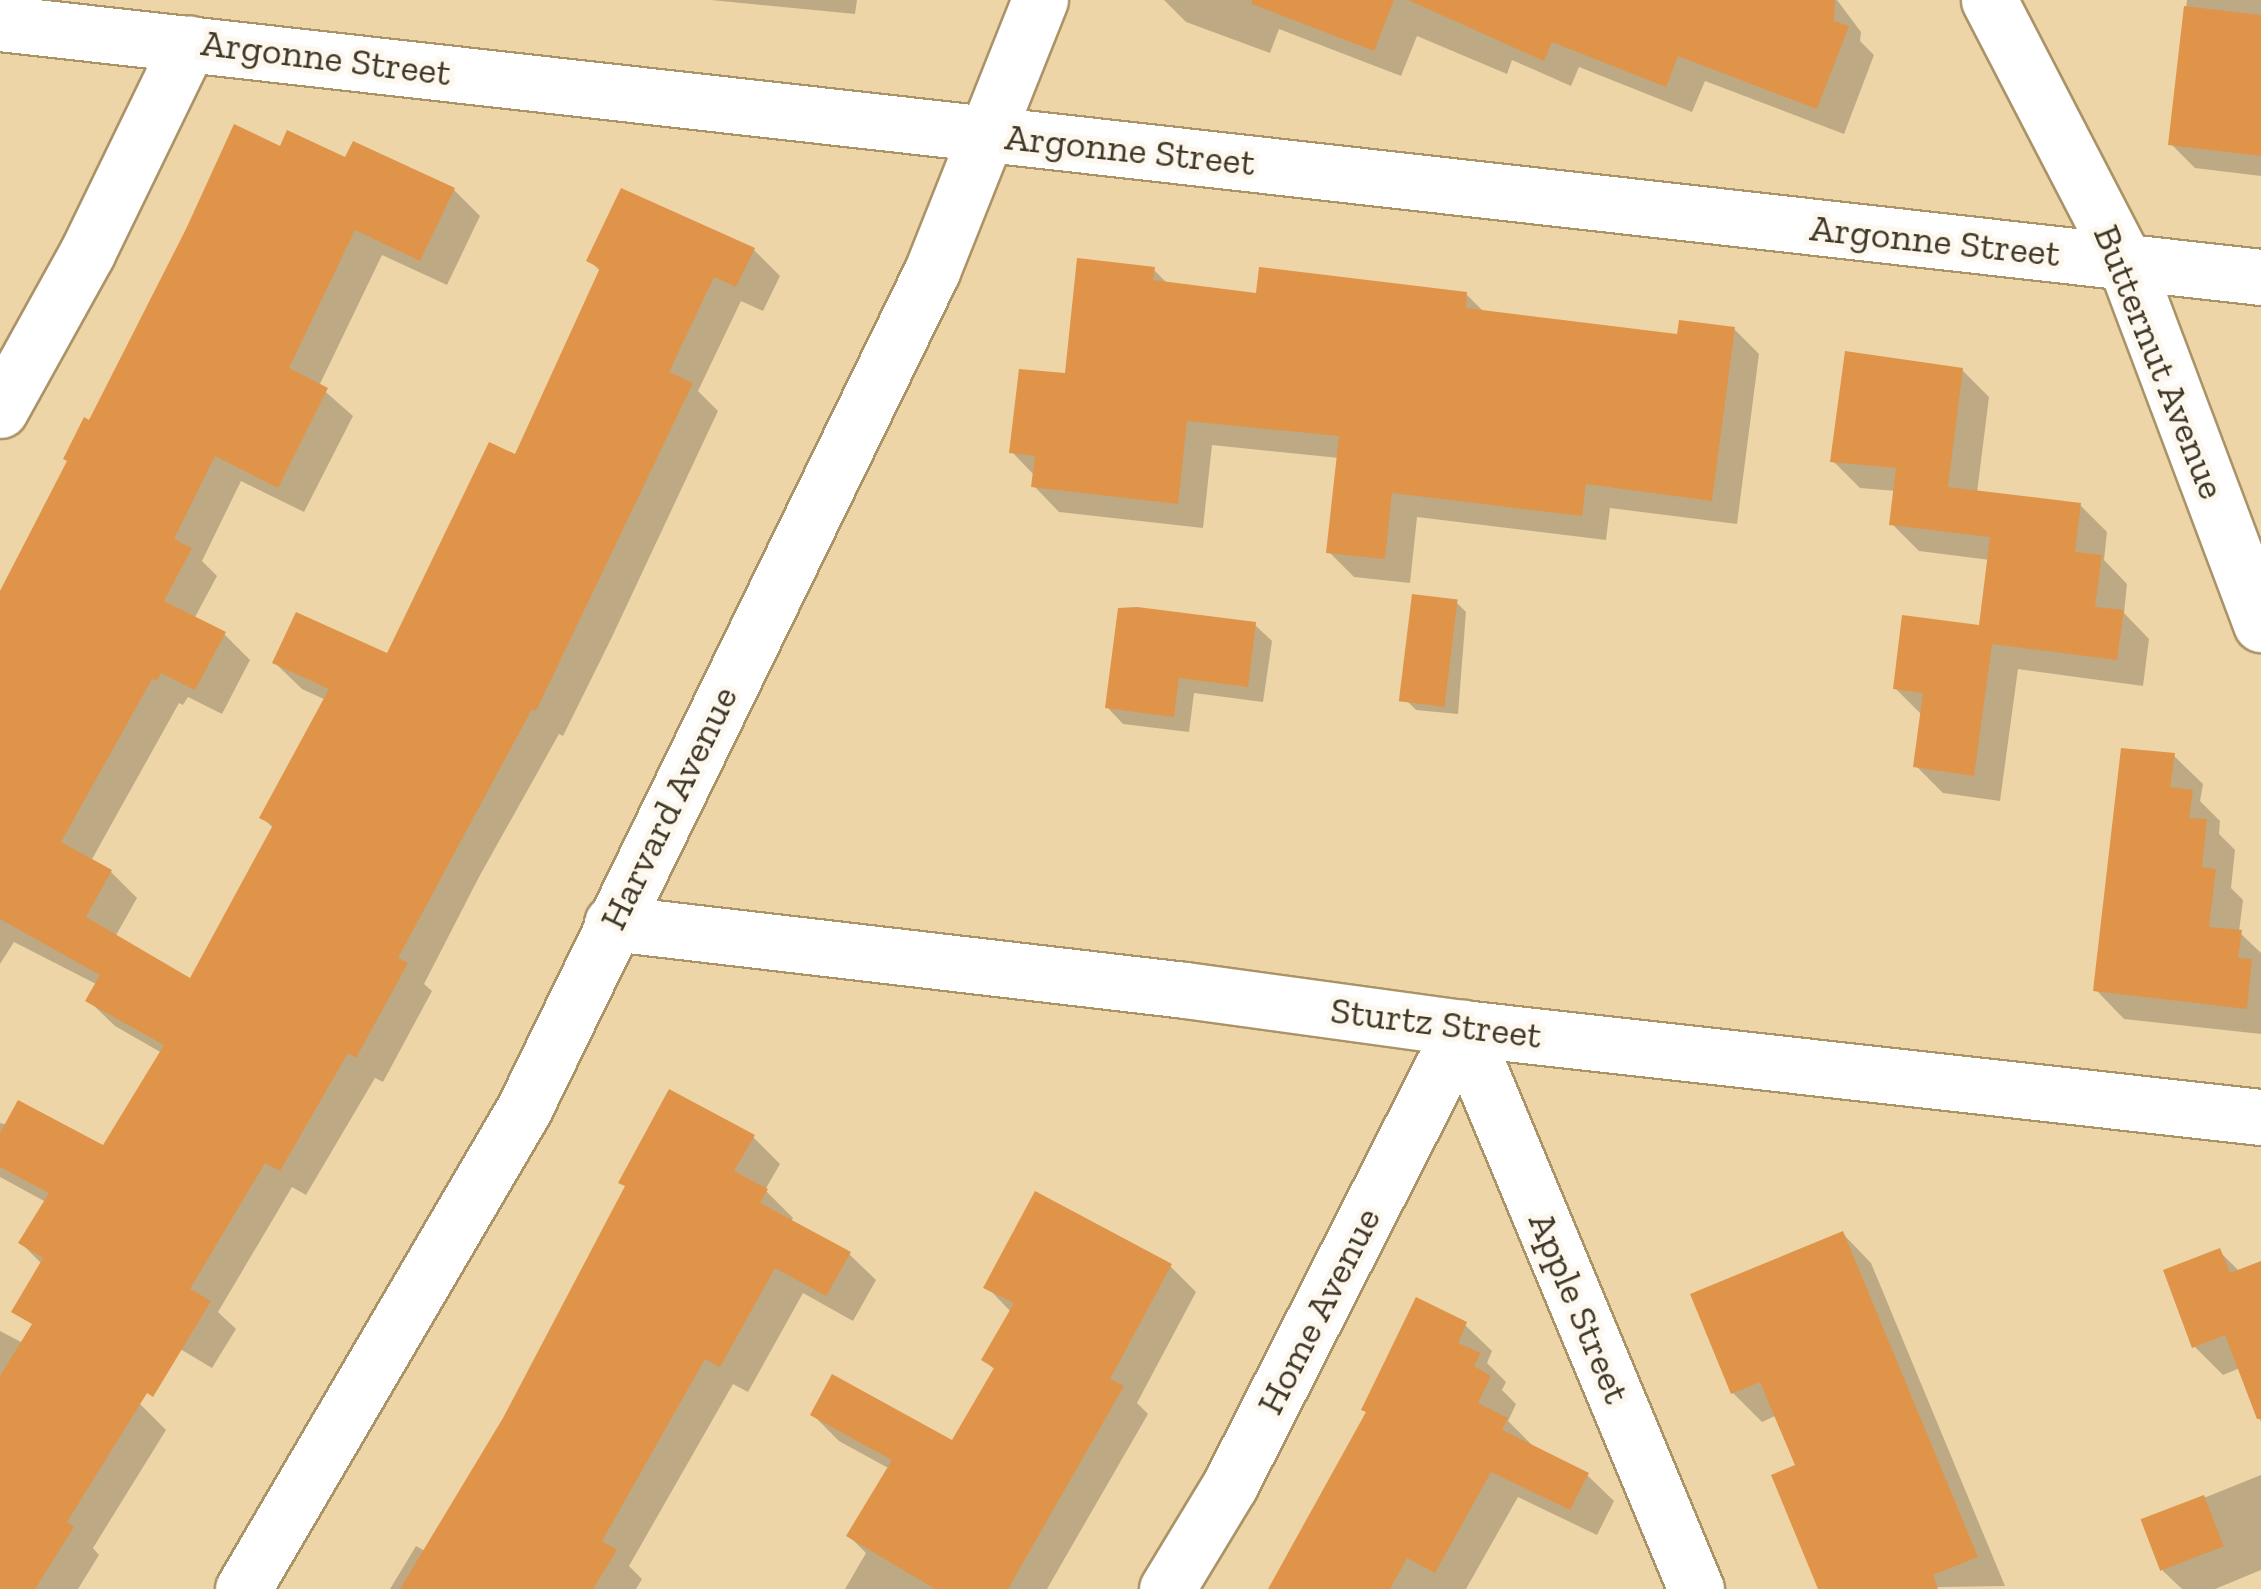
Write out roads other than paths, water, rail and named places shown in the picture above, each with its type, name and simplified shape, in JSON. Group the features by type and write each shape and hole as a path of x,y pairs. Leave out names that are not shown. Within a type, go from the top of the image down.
{"street":[{"name":"Harvard Avenue","path":"243,1589 524,1109 932,271 1040,0"},
{"name":"Butternut Avenue","path":"1989,0 2125,262 2261,624"},
{"name":"Argonne Street","path":"0,23 2261,278"},
{"path":"0,410 88,253 189,42"},
{"name":"Sturtz Street","path":"612,923 1185,990 1462,1028 2261,1117"},
{"name":"Home Avenue","path":"1167,1589 1230,1485 1462,1028"},
{"name":"Apple Street","path":"1462,1028 1696,1589"}]}
